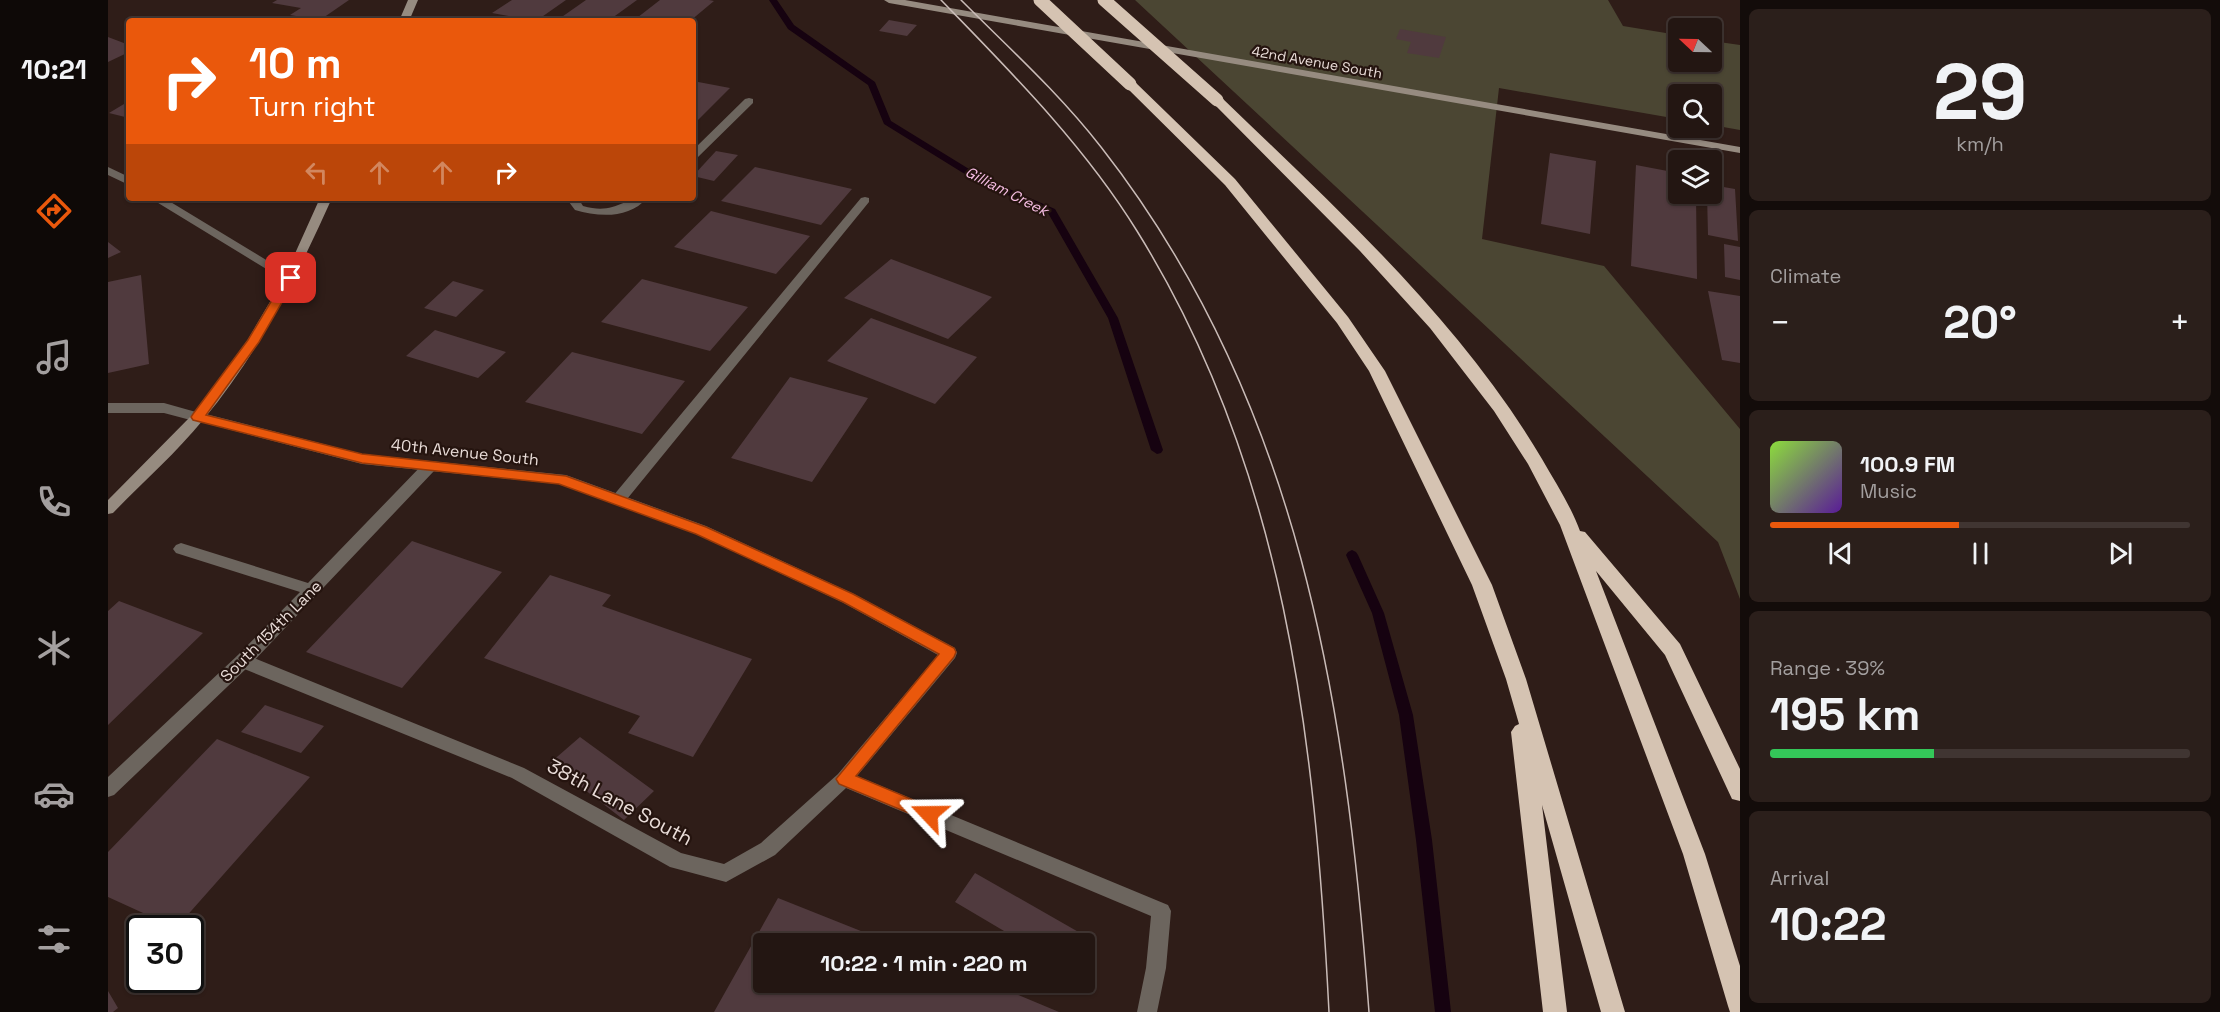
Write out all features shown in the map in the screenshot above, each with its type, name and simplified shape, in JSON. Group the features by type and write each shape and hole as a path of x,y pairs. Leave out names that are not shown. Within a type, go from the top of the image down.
{"highway":[{"path":"1040,0 1230,182 1342,320 1377,371 1482,585 1516,679 1613,1012"},
{"path":"1104,0 1217,100 1337,218 1416,303 1500,408 1550,488 1569,525 1694,854 1740,1006"},
{"path":"1569,525 1672,650 1740,792"},
{"path":"1516,679 1555,1012"}],"street":[{"path":"405,18 413,0"},
{"name":"42nd Avenue South","path":"889,0 1740,150"},
{"path":"696,153 749,101"},
{"path":"108,170 126,180"},
{"path":"618,500 865,200"},
{"path":"161,201 291,278"},
{"path":"108,509 198,417 253,342 291,278 325,201"},
{"path":"574,201 579,208 604,213 631,206 637,201"},
{"name":"40th Avenue South","path":"108,408 164,408 362,459 561,479 701,530 848,598 949,652"},
{"name":"South 154th Lane","path":"108,789 243,661 429,467"},
{"path":"181,549 313,590"},
{"name":"38th Lane South","path":"243,661 518,773 677,861 726,873 768,849 844,779 949,652"},
{"path":"844,779 1161,911 1156,968 1147,1012"}],"shaded area":[{"path":"1135,0 1608,0 1623,26 1668,33 1668,72 1722,72 1722,42 1740,45 1740,130 1722,127 1722,84 1668,84 1668,117 1499,88 1482,239 1604,266 1740,429 1740,599 1718,542"}],"building":[{"path":"277,0 349,0 323,18 290,15 301,8 272,3"},
{"path":"512,0 566,0 540,18 520,18 492,13"},
{"path":"586,0 637,0 612,18 560,18"},
{"path":"660,0 714,1 694,18 637,18"},
{"path":"889,20 917,25 907,36 879,31"},
{"path":"1400,29 1446,37 1439,58 1407,53 1411,42 1396,39"},
{"path":"108,37 126,44 126,53 108,62"},
{"path":"696,82 730,88 696,122"},
{"path":"126,103 126,117 109,113"},
{"path":"716,151 738,155 714,181 696,177 696,173"},
{"path":"1550,153 1596,161 1590,234 1541,224"},
{"path":"1636,165 1668,171 1668,204 1696,204 1697,279 1631,266"},
{"path":"755,167 852,189 821,225 721,201"},
{"path":"1722,187 1735,189 1738,241 1708,235 1707,204 1722,204"},
{"path":"711,211 810,236 776,274 674,247"},
{"path":"108,242 121,252 108,258"},
{"path":"1724,244 1740,247 1740,280 1725,277"},
{"path":"891,259 992,297 948,339 844,298"},
{"path":"141,275 149,364 108,373 108,282"},
{"path":"642,279 748,307 710,351 601,322"},
{"path":"453,281 484,290 456,317 424,308"},
{"path":"1708,291 1740,296 1740,363 1722,360"},
{"path":"871,318 977,357 935,404 827,361"},
{"path":"435,330 506,352 478,378 406,356"},
{"path":"572,352 685,381 642,434 525,402"},
{"path":"790,377 868,398 812,482 731,458"},
{"path":"412,541 502,572 402,688 306,652"},
{"path":"550,575 611,595 602,606 752,659 693,757 628,733 640,716 484,658"},
{"path":"119,601 203,633 108,725 108,611"},
{"path":"265,705 324,726 301,753 241,732"},
{"path":"580,737 654,791 624,820 550,763"},
{"path":"217,739 310,777 188,915 147,915 108,897 108,852"},
{"path":"975,873 1080,933 1007,933 955,902"},
{"path":"778,898 866,933 758,933"},
{"path":"753,943 753,993 1013,993 1059,1012 714,1012"},
{"path":"108,991 118,1008 113,1012 108,1012"}],"waterway":[{"name":"Gilliam Creek","path":"773,0 791,27 872,84 887,122 979,179 1052,211 1113,318 1157,450"},
{"path":"1352,555 1378,613 1406,715 1424,840 1443,1012"}],"tram line":[{"path":"941,0 1045,110 1116,199 1137,231 1187,322 1227,415 1259,510 1283,608 1301,707 1314,808 1329,1012"},
{"path":"961,0 1033,71 1085,127 1168,244 1223,345 1267,450 1301,558 1326,668 1345,781 1359,896 1369,1012"}],"route":[{"path":"291,278 253,342 198,417 362,459 561,479 701,530 848,598 949,652 844,779 929,814"}]}
